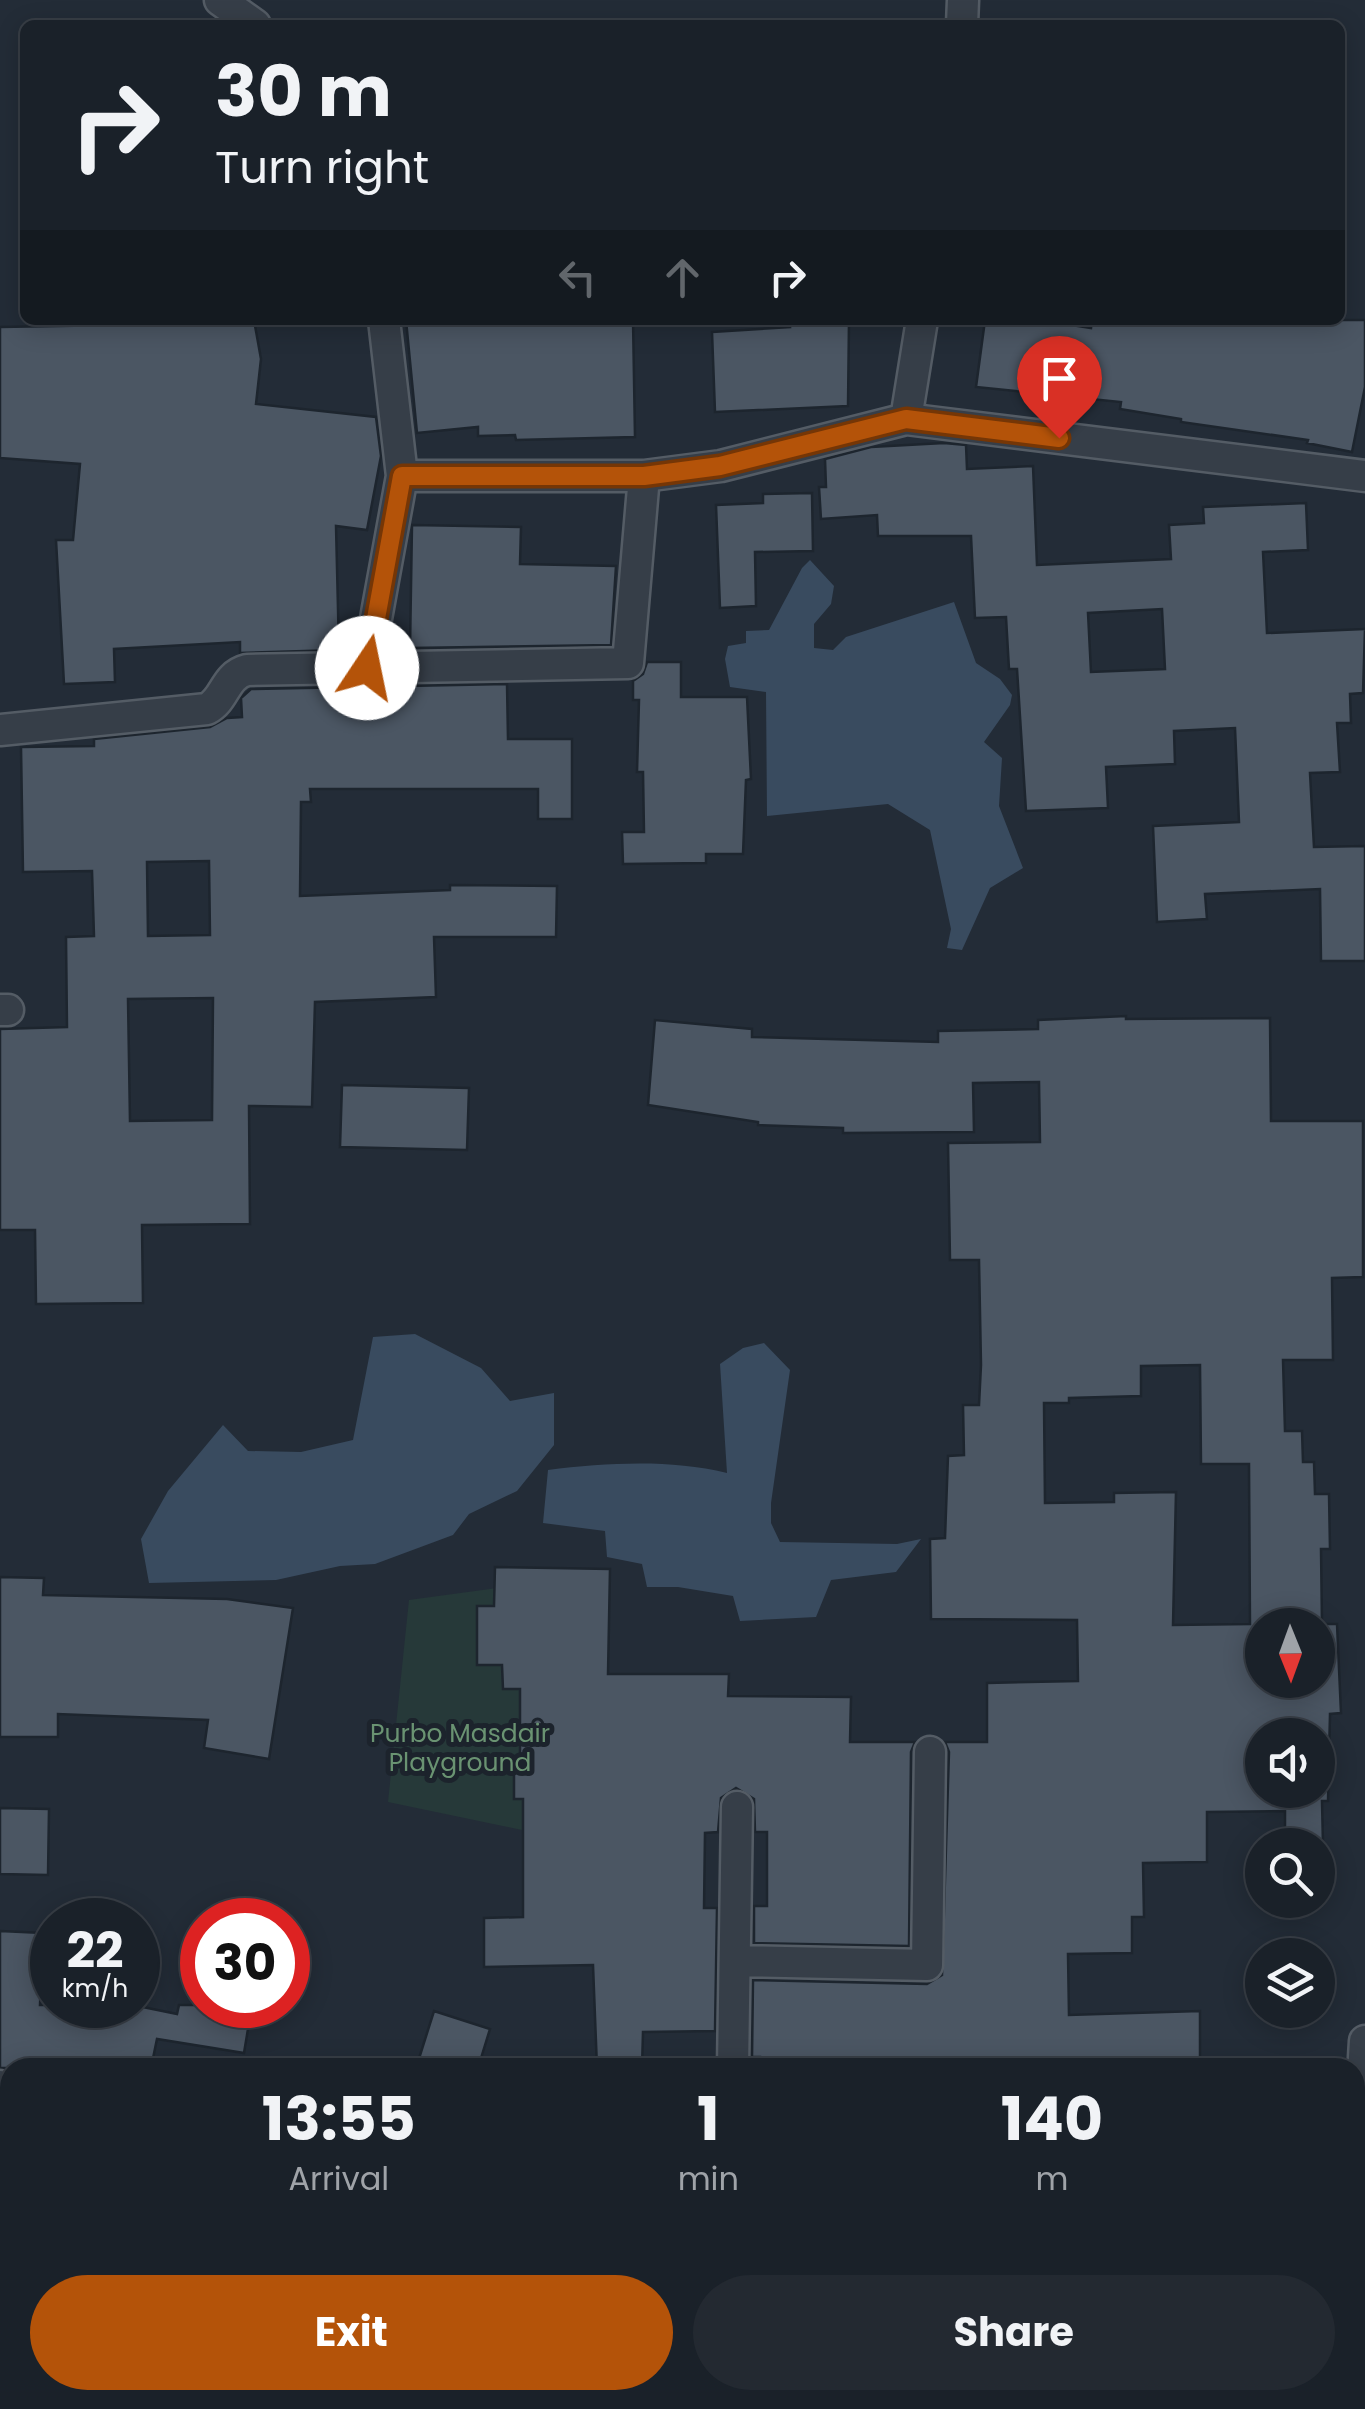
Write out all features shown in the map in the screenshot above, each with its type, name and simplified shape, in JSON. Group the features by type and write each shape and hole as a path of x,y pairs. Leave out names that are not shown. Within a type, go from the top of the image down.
{"street":[{"path":"220,0 248,20"},
{"path":"367,668 402,476 385,325"},
{"path":"906,419 921,325"},
{"path":"402,476 644,476 720,466 906,419 1365,476"},
{"path":"0,730 207,709 214,706 230,678 247,670 628,663 644,476"},
{"path":"735,1961 927,1965 930,1752"},
{"path":"733,2058 737,1807"}],"green space":[{"name":"Purbo Masdair Playground","path":"534,1583 522,1830 388,1802 409,1600"}],"water":[{"path":"810,560 834,586 831,604 814,624 814,648 833,650 846,637 954,602 976,663 1000,679 1012,695 1010,705 984,742 1002,758 999,806 1023,868 990,888 962,950 947,948 951,929 930,830 888,804 767,816 766,692 730,687 725,659 728,646 746,643 746,631 769,630"},
{"path":"415,1334 481,1368 510,1401 554,1393 554,1445 517,1491 469,1514 453,1535 375,1564 340,1566 276,1580 149,1583 141,1539 168,1491 223,1425 248,1451 301,1452 353,1440 373,1337"},
{"path":"764,1343 790,1370 771,1503 771,1523 780,1542 897,1544 921,1539 896,1572 831,1580 816,1617 740,1621 733,1596 678,1587 647,1587 642,1564 607,1557 605,1531 543,1523 548,1470 638,1464 727,1473 720,1364 743,1348"}],"building":[{"path":"1345,320 1365,320 1365,387 1352,452 1307,443 1308,440 1120,409 1121,402 976,387 984,325 1091,328 1345,325"},
{"path":"255,325 261,359 256,404 376,417 381,456 367,530 336,526 339,650 240,653 240,642 114,649 115,682 64,684 56,540 73,540 80,464 0,458 0,327"},
{"path":"406,325 633,325 635,437 516,440 515,435 478,436 478,427 417,433"},
{"path":"849,325 848,406 715,412 712,332"},
{"path":"966,445 967,469 1033,466 1037,565 1171,559 1169,525 1204,523 1203,507 1306,503 1308,550 1263,552 1267,633 1365,629 1363,693 1350,694 1351,723 1337,723 1340,772 1310,773 1314,847 1365,846 1365,961 1321,961 1320,889 1205,894 1207,919 1157,922 1153,826 1239,822 1235,728 1174,731 1175,764 1106,767 1108,808 1026,811 1017,669 1009,669 1006,617 975,618 971,536 878,536 877,515 821,519 819,487 826,487 825,459 871,447","holes":["1162,609 1165,669 1091,672 1088,613"]},
{"path":"812,493 813,551 755,552 756,606 720,608 716,505 763,503 763,494"},
{"path":"412,525 521,527 520,564 616,566 611,645 410,648"},
{"path":"647,662 681,662 681,697 747,697 751,779 746,780 743,854 706,854 706,863 623,864 622,832 644,832 643,772 637,772 639,700 633,700 633,681 643,674"},
{"path":"507,684 508,739 572,739 572,819 538,819 538,789 310,789 311,802 301,802 300,896 450,890 450,885 557,886 556,937 434,937 436,997 315,1002 312,1107 249,1106 250,1224 142,1225 143,1303 36,1304 35,1230 0,1230 0,1029 67,1027 66,937 94,936 92,871 23,872 21,747 94,746 94,739 210,727 227,718 242,717 241,698 251,689","holes":["209,861 210,935 148,936 147,862","213,998 212,1120 130,1121 128,999"]},
{"path":"1126,1016 1270,1018 1271,1121 1363,1121 1363,1277 1332,1278 1333,1360 1283,1360 1285,1431 1302,1431 1303,1462 1314,1462 1315,1494 1329,1494 1330,1549 1321,1549 1322,1608 1250,1608 1249,1464 1201,1464 1200,1365 1141,1366 1141,1396 1069,1398 1069,1403 1044,1403 1045,1503 1114,1502 1114,1493 1176,1492 1173,1625 1245,1624 1245,1698 1335,1698 1337,1624 1341,1713 1330,1714 1330,1718 1245,1718 1245,1808 1322,1808 1323,1828 1285,1828 1285,1811 1207,1812 1207,1862 1143,1863 1144,1917 1132,1917 1132,1953 1068,1954 1069,2015 1200,2011 1200,2058 752,2057 753,1980 927,1984 942,1975 949,1752 945,1742 987,1742 987,1683 1078,1681 1077,1620 931,1619 930,1539 945,1538 948,1456 964,1455 963,1405 979,1405 981,1365 979,1260 950,1260 948,1143 1040,1142 1039,1082 973,1083 974,1132 843,1133 843,1128 758,1125 648,1105 655,1020 752,1029 752,1037 938,1042 938,1031 1038,1029 1038,1020"},
{"path":"342,1085 469,1088 467,1150 340,1147"},
{"path":"495,1567 610,1569 608,1674 729,1674 728,1696 851,1697 850,1742 915,1742 911,1752 909,1946 754,1943 754,1906 767,1906 767,1832 755,1832 754,1799 736,1788 721,1798 718,1832 705,1833 704,1908 717,1908 715,2031 643,2032 642,2058 597,2058 593,1965 484,1967 484,1918 523,1917 523,1799 514,1799 514,1767 520,1767 520,1689 503,1689 502,1665 477,1665 477,1606 494,1606"},
{"path":"0,1577 44,1578 43,1595 227,1599 293,1608 269,1759 204,1748 208,1720 58,1714 58,1737 0,1737"},
{"path":"0,1808 49,1809 48,1875 0,1874"},
{"path":"0,1931 30,1932 30,2028 160,2028 160,2011 177,2014 180,2005 180,2028 248,2028 244,2053 157,2039 153,2058 0,2058"},
{"path":"434,2011 490,2029 481,2058 419,2058"}],"route":[{"path":"367,668 402,476 644,476 720,466 906,419 1059,438"}]}
